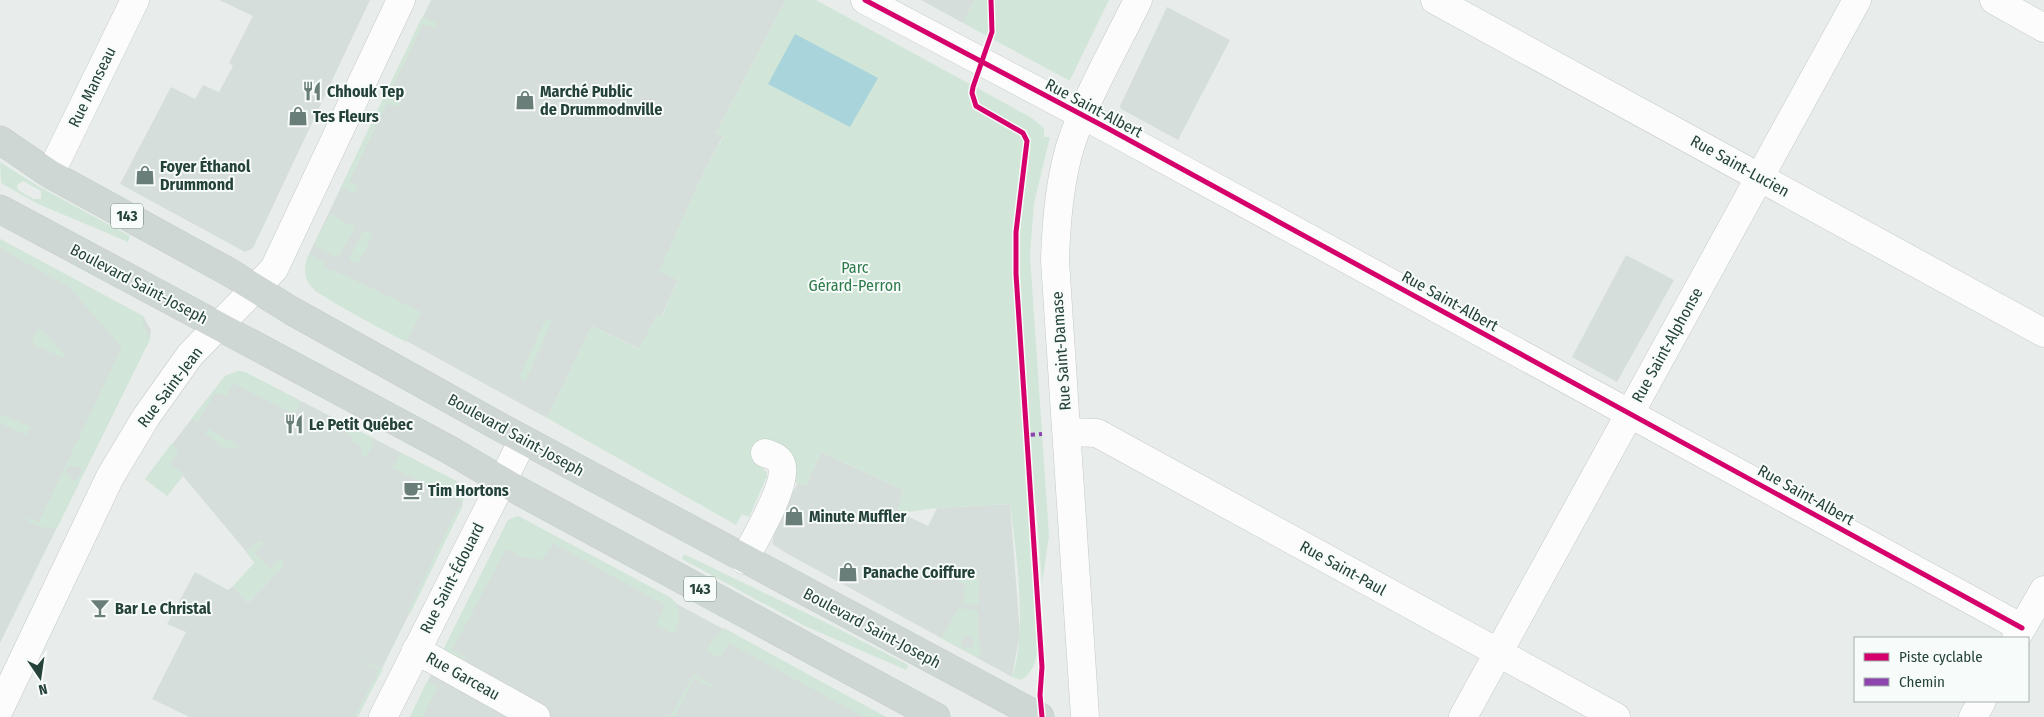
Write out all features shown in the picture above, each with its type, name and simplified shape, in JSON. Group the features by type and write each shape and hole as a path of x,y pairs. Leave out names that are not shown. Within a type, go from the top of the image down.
{"main road":[{"name":"Boulevard Saint-Joseph","path":"0,140 50,174 229,272 523,440 1040,717"},
{"name":"Boulevard Saint-Joseph","path":"0,209 448,449 936,717"}],"street":[{"name":"Rue Manseau","path":"50,174 135,0"},
{"name":"Rue Saint-Jean","path":"0,708 110,477 146,417 185,363 274,269 401,0"},
{"name":"Rue Saint-Albert","path":"865,0 1082,115 1630,413 2019,633"},
{"name":"Rue Saint-Damase","path":"1085,717 1055,261 1056,229 1058,202 1070,147 1082,115 1138,0"},
{"name":"Rue Saint-Lucien","path":"1435,0 2044,333"},
{"name":"Rue Saint-Alphonse","path":"1463,717 1857,0"},
{"path":"1994,0 2044,28"},
{"name":"Rue Saint-Paul","path":"1067,432 1097,433 1616,717"},
{"name":"Rue Saint-Édouard","path":"383,717 523,440"},
{"path":"744,560 760,530 782,477 781,464 778,459 765,453"},
{"path":"2019,633 2044,590"},
{"name":"Rue Garceau","path":"416,650 536,717"},
{"path":"1973,717 1981,702"}],"shaded area":[{"path":"219,0 370,0 253,248 245,252 120,184 171,87 195,99 203,85 219,92 233,66 229,63 253,16"},
{"path":"431,0 786,0 716,133 723,136 701,178 660,271 678,280 661,317 657,315 640,349 592,326 547,418 315,291 306,275 307,258"},
{"path":"921,0 975,0 963,23"},
{"path":"1167,7 1230,40 1178,140 1121,109 1120,106"},
{"path":"0,239 143,316 151,330 150,339 0,643"},
{"path":"1626,255 1674,280 1617,382 1572,357"},
{"path":"238,371 245,372 456,481 464,490 462,507 358,717 189,717 152,699 186,632 167,624 195,572 228,590 233,586 248,603 270,580 183,476 167,496 145,479 225,376"},
{"path":"821,452 904,490 898,509 901,513 928,526 937,508 1010,504 1020,634 1012,677 772,544 775,528 798,482 806,486"},
{"path":"518,516 886,717 410,717 508,520"}],"green space":[{"name":"Parc Gérard-Perron","path":"786,0 816,0 1032,118 1044,128 1044,137 1050,137 1034,203 1030,256 1049,536 1042,584 1036,503 1028,503 1037,649 1033,667 1021,680 1012,677 1017,659 1020,615 1010,504 937,508 901,513 898,509 904,490 821,452 806,486 795,482 796,476 793,465 774,445 763,469 767,472 767,476 749,517 742,514 736,525 547,418 592,326 639,349 657,315 662,316 678,280 659,272 701,178 723,137 716,133"},
{"path":"975,0 1109,0 1070,80 1068,80 963,23"},
{"path":"422,17 437,23 435,28 423,24 388,96 401,101 398,107 387,103 349,182 358,187 355,194 341,187"},
{"path":"0,162 38,186 130,236 128,242 36,203 1,183","holes":["23,181 41,191 41,199 34,199 18,190 17,185"]},
{"path":"330,214 355,228 338,258 314,245"},
{"path":"363,231 373,234 358,264 349,259"},
{"path":"0,239 143,316 143,324 150,339 57,528 41,527 26,520 27,518 39,522 122,347 69,287 0,248","holes":["68,466 80,467 82,470 77,480 74,481 66,474"]},
{"path":"309,254 325,263 324,268 342,274 421,312 406,342 315,290 307,281 305,273"},
{"path":"546,318 552,321 525,382 519,378"},
{"path":"41,329 65,355 64,358 33,344 32,341 37,330"},
{"path":"238,371 245,372 301,401 294,414 233,383 226,396 215,393 198,422 191,419 225,376"},
{"path":"0,414 30,427 26,435 0,423"},
{"path":"337,420 371,437 373,445 366,457 360,454 363,447 351,441 353,436 334,426"},
{"path":"208,429 240,447 225,449 205,433"},
{"path":"172,443 178,452 170,464 184,474 167,496 145,479"},
{"path":"401,453 456,481 464,490 463,502 393,468"},
{"path":"459,506 462,507 410,614 408,612"},
{"path":"518,516 671,598 679,611 679,620 674,634 656,625 665,605 553,543 542,560 522,557 506,549 452,650 466,657 464,662 443,650 508,520"},
{"path":"260,540 264,543 254,553 270,569 280,559 284,565 248,603 233,586 254,563 246,552"},
{"path":"684,554 837,628 908,665 906,670 805,626 682,559"},
{"path":"963,573 979,580 978,605 961,603 966,595 962,593 966,585 958,581"},
{"path":"959,608 978,611 978,635 981,652 978,658 941,638","holes":["970,636 975,640 972,648 962,647 961,639"]},
{"path":"724,628 886,717 864,717 729,643 720,657 707,652 709,645"},
{"path":"363,660 383,669 357,717 355,716 379,670"},
{"path":"694,674 712,685 711,688 694,678 674,717 670,717"},
{"path":"427,681 438,687 422,717 410,717"}],"water":[{"path":"795,34 878,78 850,127 768,84"}],"marked path":[{"path":"1027,435 1042,434"}],"cycle path":[{"path":"865,0 1107,128 2022,628"},
{"path":"991,0 992,32 972,93 976,106 1023,133 1027,141 1016,232 1016,274 1042,667 1040,695 1042,717"}],"place":[{"name":"Chhouk Tep","path":"312,91"},
{"name":"Marché Public de Drummodnville","path":"525,100"},
{"name":"Tes Fleurs","path":"298,116"},
{"name":"Foyer Éthanol Drummond","path":"145,175"},
{"name":"Le Petit Québec","path":"294,424"},
{"name":"Tim Hortons","path":"413,490"},
{"name":"Minute Muffler","path":"794,516"},
{"name":"Panache Coiffure","path":"848,572"},
{"name":"Bar Le Christal","path":"100,608"}]}
